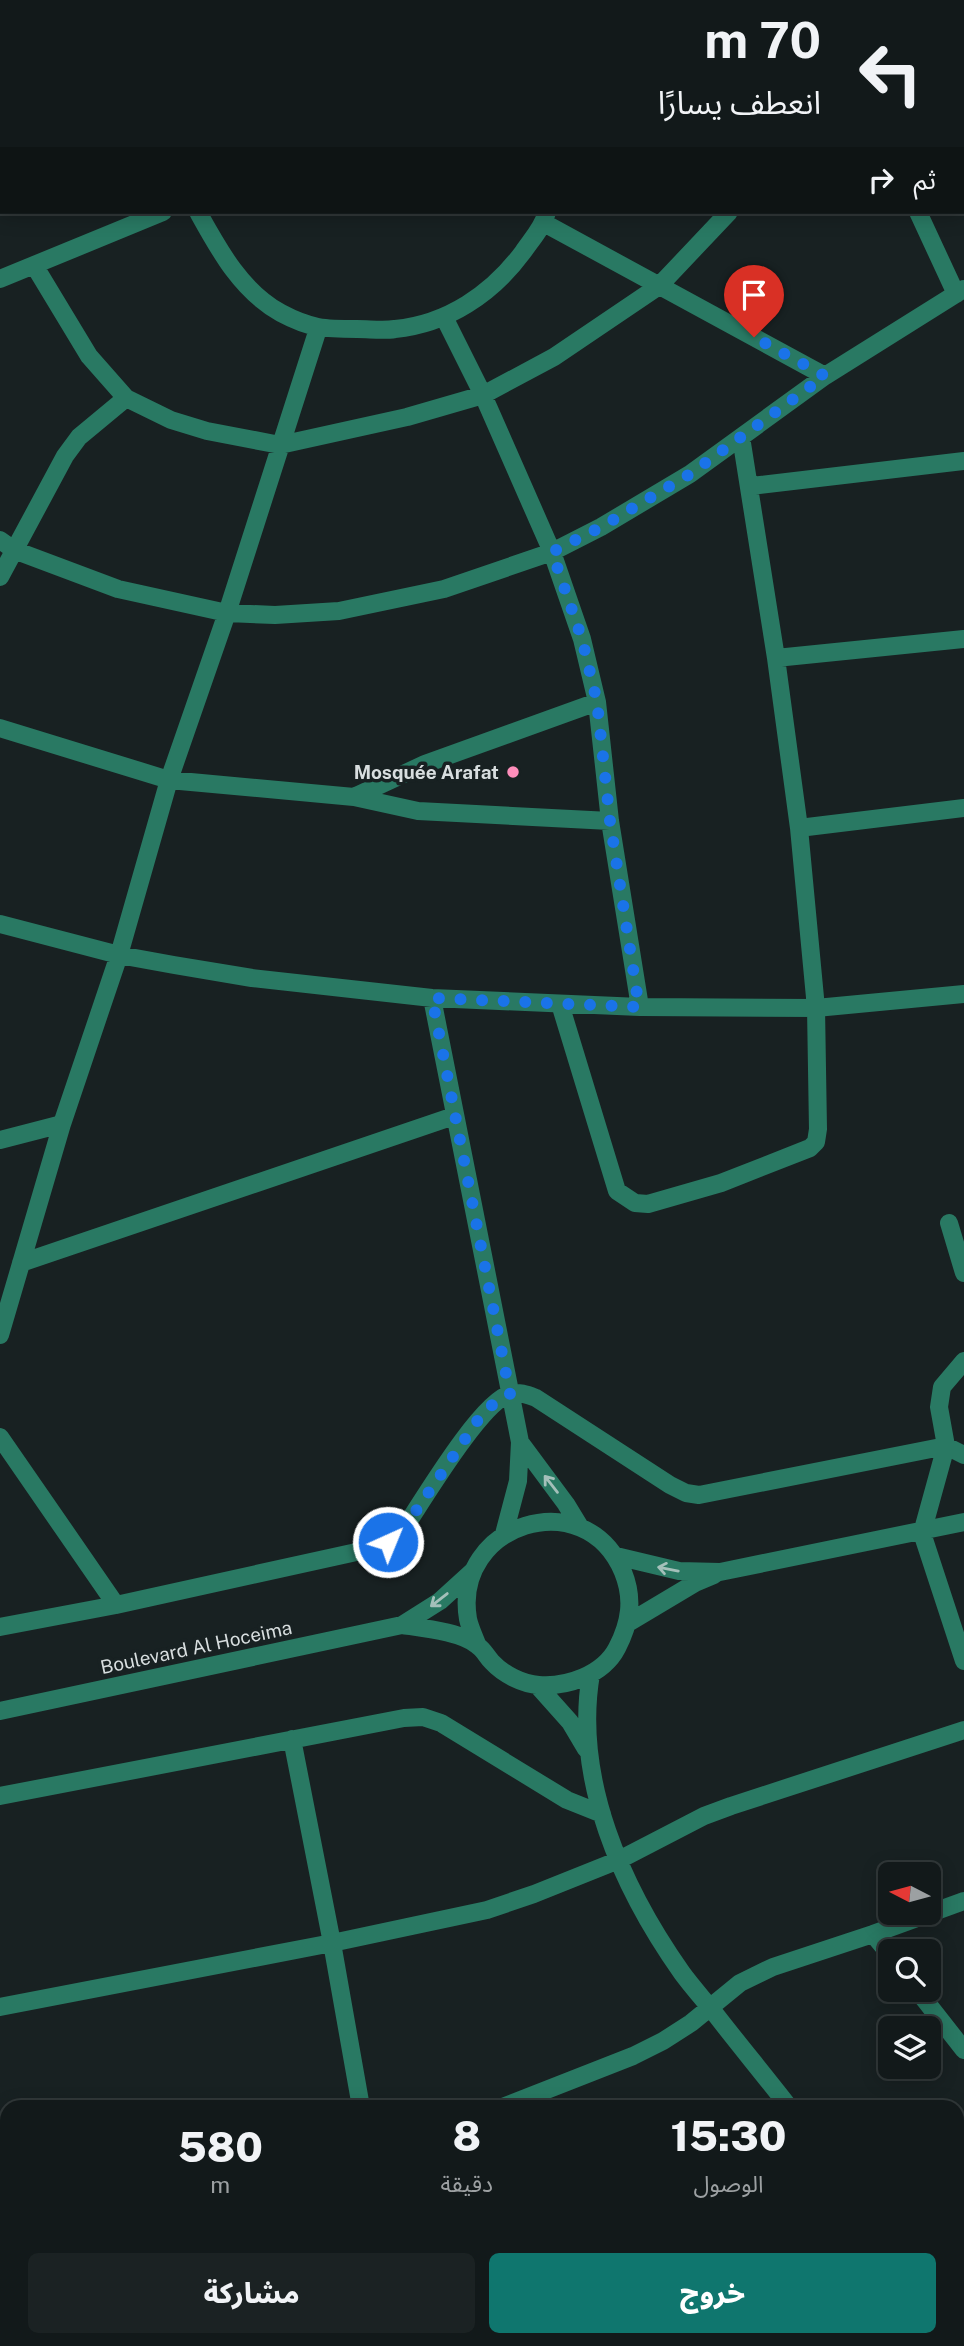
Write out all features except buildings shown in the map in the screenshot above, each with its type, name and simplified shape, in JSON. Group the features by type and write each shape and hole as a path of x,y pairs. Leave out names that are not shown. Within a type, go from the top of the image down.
{"street":[{"path":"0,279 158,214"},
{"path":"199,214 220,252 244,285 279,313 318,329 395,330 444,317 485,294 509,271 546,217 659,286 825,376"},
{"path":"34,265 89,356 126,398 171,420 206,431 280,445 407,417 483,395 554,357 659,286 727,214"},
{"path":"7,545 118,589 227,613 275,615 339,611 444,589 552,552 601,527 690,474 825,376 960,291 919,214"},
{"path":"444,317 483,395 552,552 582,639 597,702 610,821 639,1007"},
{"path":"0,1335 62,1124 119,955 169,780 227,613 318,329"},
{"path":"0,577 7,545 65,456 79,437 126,398"},
{"path":"559,1004 617,1191 635,1203 648,1203 733,1178 810,1148 817,1142 816,1008 799,828 751,486 741,437"},
{"path":"751,486 964,461"},
{"path":"776,658 964,639"},
{"path":"354,797 425,764 597,702"},
{"path":"0,728 169,780 354,797 418,811 610,821"},
{"path":"799,828 964,808"},
{"path":"0,924 119,955 252,978 432,998 639,1007 816,1008 964,994"},
{"path":"432,998 520,1442 518,1481 504,1534"},
{"path":"21,1262 454,1116"},
{"path":"0,1140 62,1124"},
{"path":"950,1223 964,1273"},
{"path":"964,1361 948,1378 940,1396 939,1407 946,1446 922,1533 964,1661"},
{"path":"0,1627 116,1605 370,1549 388,1542 401,1533 478,1420 494,1403 510,1394 526,1394 536,1398 686,1493 716,1493 946,1446 964,1455"},
{"path":"0,1437 116,1605"},
{"path":"520,1442 566,1504 579,1527"},
{"path":"554,1521 579,1527 600,1539 616,1556 629,1588 628,1623 615,1652 591,1674 565,1684 537,1685 513,1678 493,1664 477,1644 468,1620 467,1595 473,1571 486,1550 504,1534 528,1524 554,1521"},
{"path":"616,1556 679,1571 720,1572 922,1533 964,1522"},
{"name":"Boulevard Al Hoceima","path":"402,1625 440,1601 473,1571"},
{"path":"628,1623 695,1583 720,1572"},
{"name":"Boulevard Al Hoceima","path":"0,1710 402,1625 438,1630 477,1644"},
{"path":"591,1674 587,1708 588,1752 602,1814 619,1860 665,1947 684,1975 783,2100"},
{"path":"537,1685 570,1722 588,1752"},
{"path":"0,1796 404,1718 432,1719 567,1800 602,1814"},
{"path":"0,2007 487,1910 619,1860 704,1816 964,1730"},
{"path":"292,1739 360,2100"},
{"path":"522,2100 633,2056 663,2041 691,2023 740,1983 773,1967 964,1900"},
{"path":"873,1934 878,1940"},
{"path":"926,2002 964,2050"}],"place":[{"name":"Mosquée Arafat","path":"513,772"}],"route":[{"path":"388,1542 401,1533 478,1420 494,1403 510,1394 432,998 639,1007 610,821 597,702 582,639 552,552 601,527 690,474 825,376 754,337"}]}
